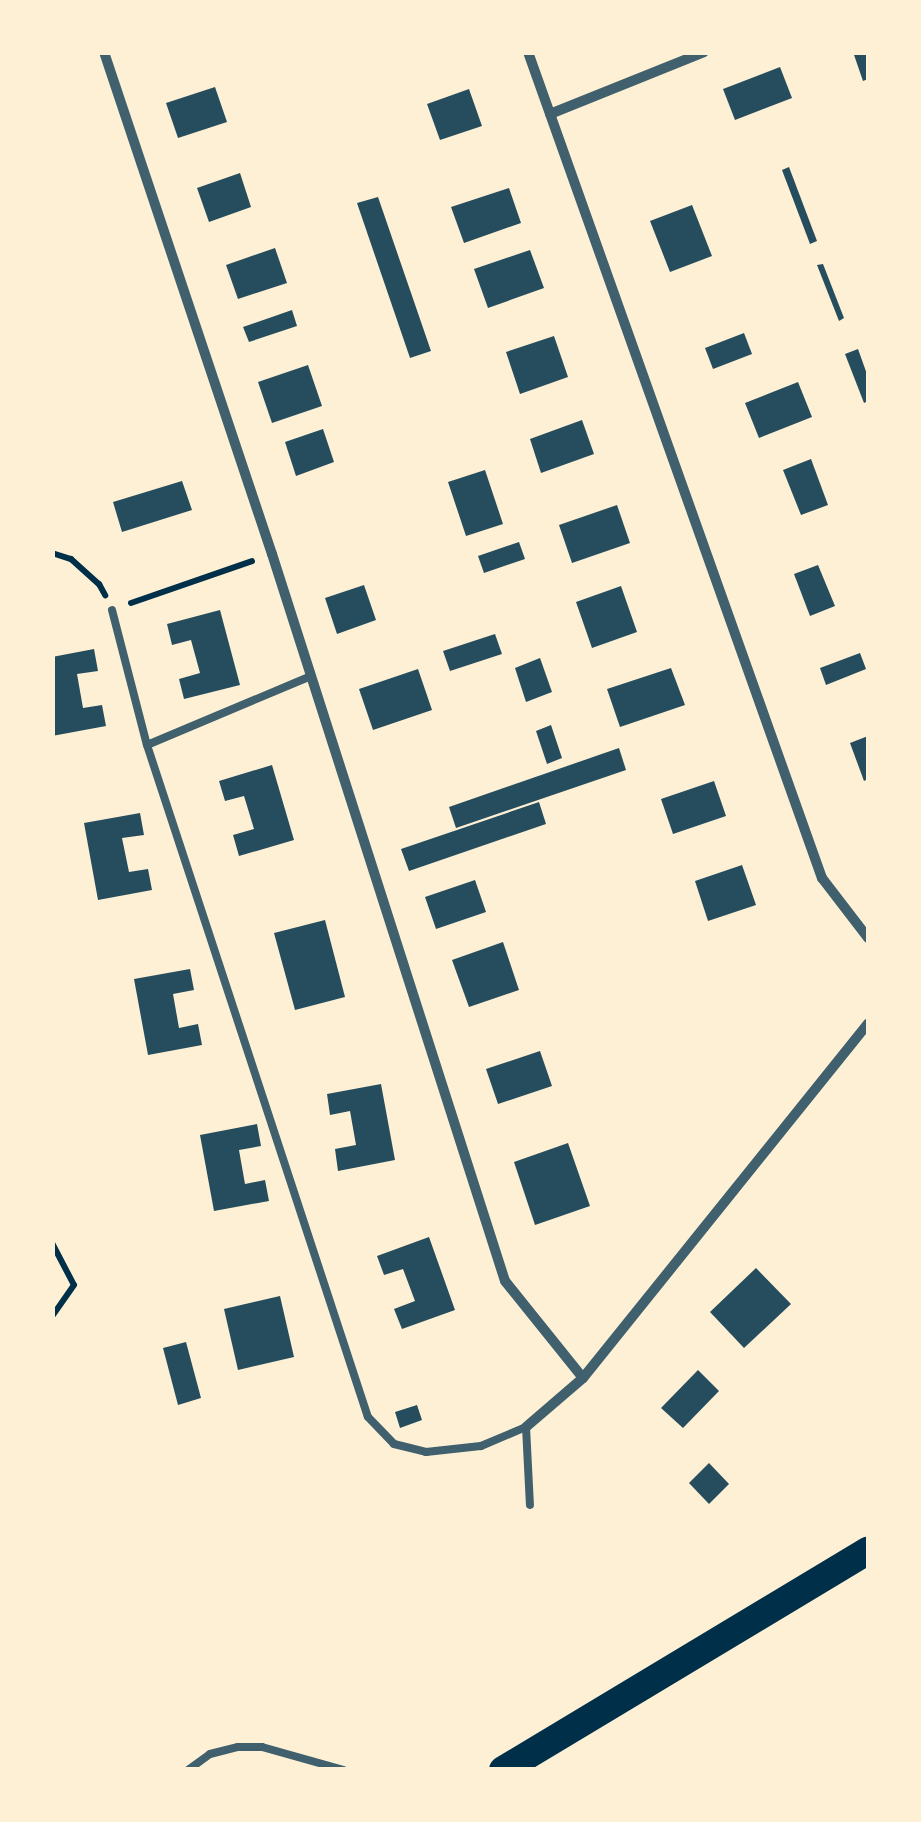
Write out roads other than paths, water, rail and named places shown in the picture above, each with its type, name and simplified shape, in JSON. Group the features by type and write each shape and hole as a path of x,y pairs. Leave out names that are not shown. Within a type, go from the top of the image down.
{"highway":[{"path":"504,1770 868,1552"}],"street":[{"path":"104,52 272,554 505,1281 583,1378"},
{"path":"528,52 822,878 868,938"},
{"path":"550,114 704,52"},
{"path":"526,1427 583,1378 868,1022"}],"lane":[{"path":"112,610 147,745 368,1417 394,1444 426,1452 481,1446 526,1427 530,1505"},
{"path":"147,745 311,676"},
{"path":"188,1770 210,1754 238,1746 262,1747 344,1770"}]}
